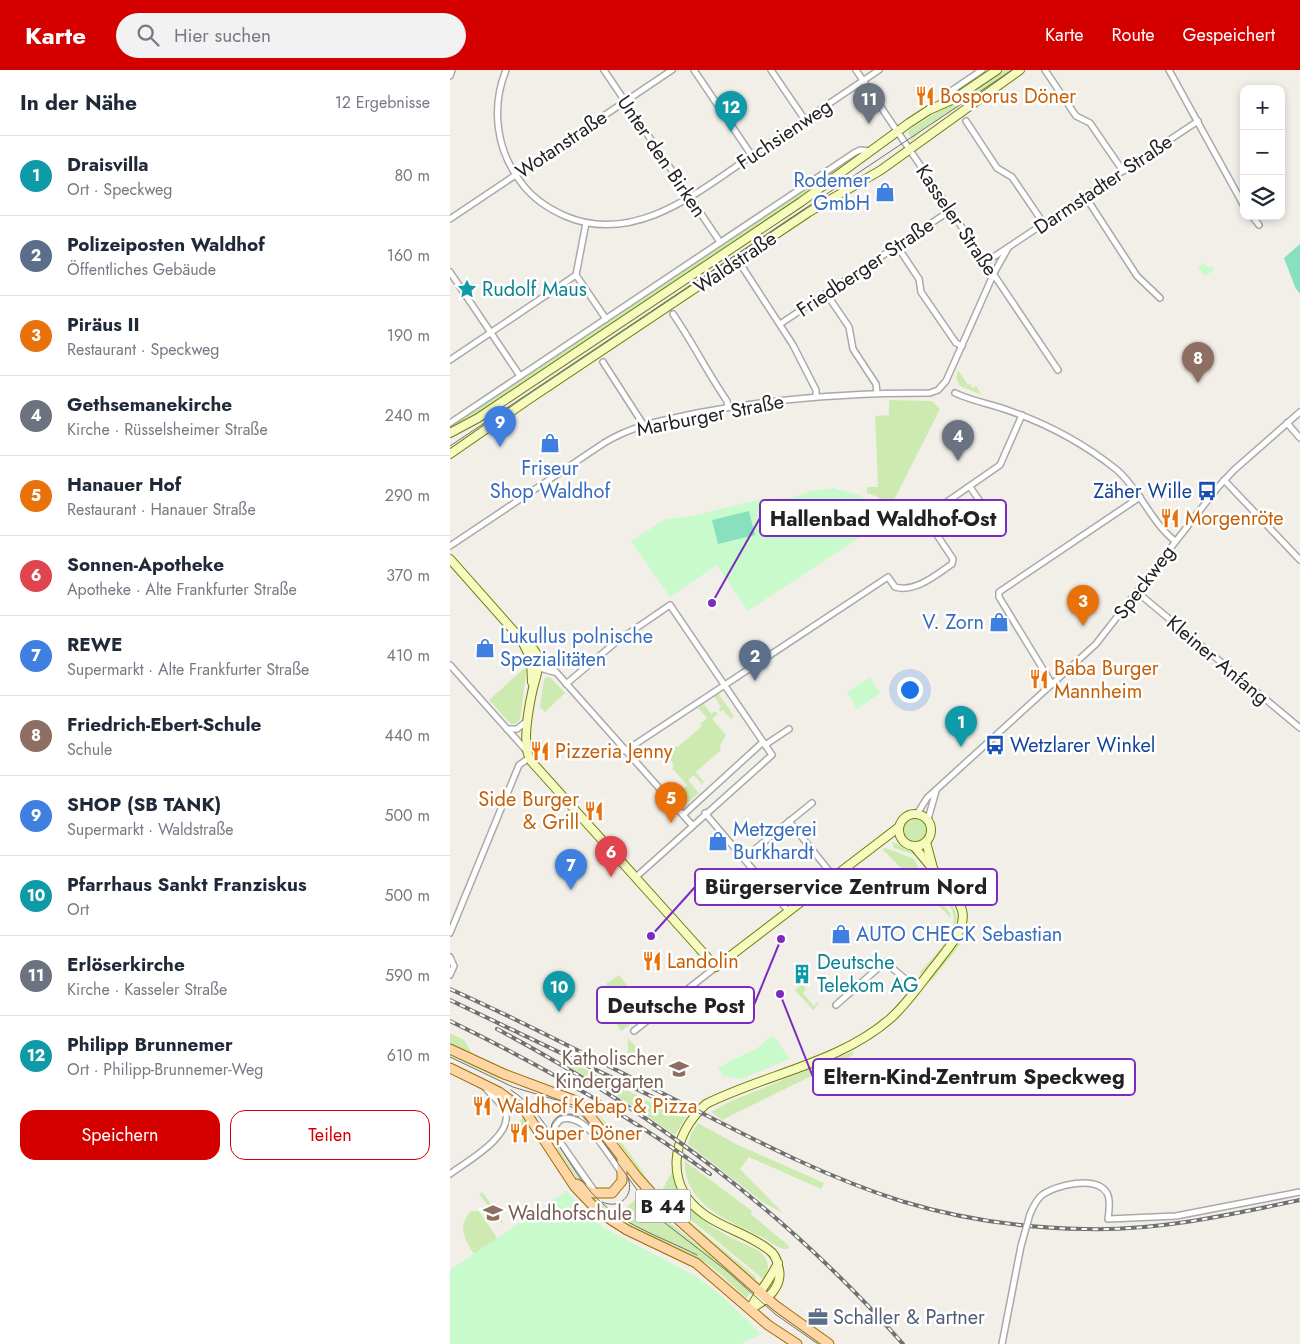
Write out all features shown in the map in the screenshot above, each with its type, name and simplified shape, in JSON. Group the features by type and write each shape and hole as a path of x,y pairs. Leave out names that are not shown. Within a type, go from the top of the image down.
{"main road":[{"name":"B 44","path":"450,1050 504,1074 576,1101 587,1112 658,1201 767,1298 829,1344"},
{"name":"B 44","path":"450,1068 513,1101 525,1111 569,1178 599,1212 627,1230 696,1263 768,1325 797,1344"},
{"path":"569,1178 587,1191 597,1194 608,1194 616,1191 622,1183 622,1158"}],"street":[{"path":"450,76 452,70"},
{"name":"Fuchsienweg","path":"506,70 498,103 498,125 503,149 515,175 530,193 544,205 571,219 586,223 614,225 641,220 671,209 879,70"},
{"name":"Unter den Birken","path":"604,70 720,242"},
{"name":"Wotanstraße","path":"450,219 672,70"},
{"path":"694,70 752,156"},
{"path":"771,70 805,120"},
{"name":"Kasseler Straße","path":"856,70 1058,370"},
{"name":"Waldstraße","path":"941,104 948,93 982,70"},
{"name":"Waldstraße","path":"450,433 486,412 801,202 897,132 941,104 954,99 997,70"},
{"name":"Waldstraße","path":"450,454 770,238 834,197 881,170 1020,70"},
{"path":"1045,70 1076,116 1090,123 1122,171"},
{"path":"1169,70 1240,199"},
{"path":"966,121 997,168 1012,177 1044,224"},
{"name":"Darmstadter Straße","path":"986,262 1198,121"},
{"name":"Waldstraße","path":"450,423 854,153 860,150 872,152"},
{"path":"1085,196 1137,276 1160,298"},
{"name":"Friedberger Straße","path":"780,324 951,210"},
{"path":"1255,220 1259,225"},
{"path":"450,360 576,275 586,223"},
{"path":"897,246 919,278 921,292 956,342 962,346"},
{"name":"Darmstadter Straße","path":"943,386 994,273 1008,248"},
{"path":"743,268 780,324 804,365 816,396"},
{"path":"450,272 520,376"},
{"path":"576,275 606,319"},
{"path":"826,293 849,327 853,349 876,384 877,393"},
{"path":"673,314 699,353 700,362 727,401 728,407"},
{"path":"604,362 644,424"},
{"name":"Marburger Straße","path":"450,546 619,434 644,424 728,407 816,396 930,393 943,386"},
{"path":"955,393 1022,415 1056,432 1111,466 1126,480 1163,530 1175,541"},
{"name":"Speckweg","path":"634,1031 881,841 888,833 899,827 903,818 918,814 927,798 1096,644 1224,480 1300,412"},
{"path":"625,751 888,576 895,587 902,589 918,585 952,564 953,559 925,517 1000,465 1022,415"},
{"path":"1287,423 1300,438"},
{"path":"1224,480 1300,560"},
{"path":"970,486 992,520"},
{"path":"1052,684 999,597 999,592 1140,498"},
{"path":"450,559 519,637 534,650 536,665 525,749"},
{"name":"Kleiner Anfang","path":"1137,592 1300,728"},
{"path":"566,684 616,642 670,605 772,755 636,876"},
{"path":"450,665 525,749 529,758 716,967"},
{"path":"536,665 554,672 566,684 692,825"},
{"path":"507,729 517,729 529,719"},
{"path":"683,815 764,744 789,729"},
{"path":"450,933 520,765 529,758"},
{"name":"Speckweg","path":"926,842 932,829 928,819 938,788"},
{"path":"744,858 812,803"},
{"path":"705,813 789,912"},
{"path":"918,814 928,819"},
{"path":"789,821 834,877"},
{"path":"899,827 901,839 907,844 914,846 926,842 934,872"},
{"path":"881,841 901,839"},
{"path":"750,1309 767,1298 778,1284 781,1274 778,1263 768,1249 709,1218 689,1200 681,1186 676,1164 678,1146 684,1129 696,1114 713,1101 811,1062 865,1037 892,1017 917,989 954,940 963,919 959,902 914,846"},
{"path":"450,957 454,966 450,975"},
{"path":"836,1004 885,962 917,989"},
{"path":"450,1174 498,1138 504,1128 506,1118 504,1109 483,1085"},
{"path":"597,1194 556,1136 555,1126 560,1120 571,1118 586,1127 623,1174"},
{"path":"1002,1344 1021,1246 1034,1204 1052,1189 1083,1183 1100,1187 1108,1194 1108,1220 1176,1216 1300,1192"},
{"path":"750,1309 778,1263"}],"green space":[{"path":"1003,70 1014,70 975,99 974,97 926,127 912,140 908,133 909,130"},
{"path":"864,152 799,198 474,415 450,428 450,425 853,156"},
{"path":"1300,244 1300,294 1295,287 1284,258"},
{"path":"742,260 743,262 540,398 545,392"},
{"path":"1204,263 1208,268 1211,266 1214,270 1205,276 1198,267"},
{"path":"958,370 968,385 970,384 973,388 976,386 982,395 960,386 956,378"},
{"path":"889,400 932,401 940,409 892,504 884,505 878,497 867,493 867,487 878,487 875,416 889,415"},
{"path":"833,488 862,496 880,524 748,611 717,565 670,597 631,541 664,520 696,515 762,499 791,498 811,491"},
{"path":"749,511 755,535 718,544 712,520"},
{"path":"527,666 520,720 516,724 511,724 489,700"},
{"path":"547,677 551,678 565,693 545,712 540,707 544,679"},
{"path":"870,677 880,693 857,709 847,693"},
{"path":"718,693 734,716 731,719 723,710 720,712 719,708 721,707 714,696"},
{"path":"704,704 711,714 715,711 718,714 712,719 726,735 720,745 721,750 696,772 704,782 702,784 694,775 688,780 699,793 684,806 677,795 687,785 672,768 674,766 669,756 672,753 670,751 675,746 678,747 702,726 700,724 707,718 698,708"},
{"path":"915,819 923,822 926,830 923,838 915,841 907,838 904,830 907,822"},
{"path":"892,842 913,850 918,856 894,848"},
{"path":"886,848 914,859 928,887 950,913 951,918 882,849"},
{"path":"950,903 956,912 957,922 954,931 949,941 921,975 920,972 940,949 951,931 954,922 953,913 948,904"},
{"path":"975,926 932,980 928,981 969,929"},
{"path":"619,975 633,992 626,997 641,1016 634,1021 616,1004 606,985"},
{"path":"802,984 806,989 803,993 814,1006 818,1002 819,1004 813,1010 795,990"},
{"path":"620,1015 631,1024 621,1031 613,1019"},
{"path":"450,1033 464,1040 473,1055 492,1063 489,1065 450,1046"},
{"path":"773,1035 790,1059 740,1079 723,1077 718,1067 756,1049"},
{"path":"628,1038 638,1049 622,1067 610,1061 611,1059 623,1059 628,1055"},
{"path":"854,1051 852,1056 722,1120 711,1112 729,1102"},
{"path":"450,1053 499,1076 499,1079 450,1056"},
{"path":"564,1058 677,1116 686,1117 675,1135 613,1093 561,1062"},
{"path":"597,1114 610,1127 629,1152 655,1193"},
{"path":"524,1117 530,1127 529,1131 516,1124"},
{"path":"698,1123 738,1145 824,1183 821,1189 749,1157 740,1169 783,1213 764,1203 688,1144 691,1134"},
{"path":"544,1127 582,1183 581,1184 542,1128"},
{"path":"685,1161 752,1211 751,1214 789,1246 788,1249 778,1247 710,1209 692,1189 686,1176"},
{"path":"672,1172 681,1195 695,1213 714,1228 754,1248 763,1255 768,1267 763,1279 673,1205 663,1188"},
{"path":"569,1182 582,1199 681,1258 681,1261 633,1239 604,1221 578,1198 567,1184"},
{"path":"658,1185 668,1204 756,1277 756,1280 730,1261 666,1205"},
{"path":"567,1191 584,1211 604,1228 697,1277 723,1297 761,1334 741,1344 450,1344 450,1270"},
{"path":"482,1192 499,1214 504,1226 479,1194"},
{"path":"587,1195 595,1198 614,1214 625,1209 639,1196 650,1210 653,1208 753,1290 746,1298 706,1263 614,1217"},
{"path":"471,1211 479,1211 497,1238 474,1254 463,1232 464,1222"}],"tram line":[{"path":"450,446 1012,70"},
{"path":"450,1057 513,1087 563,1102 578,1111 593,1128 642,1197 661,1220 727,1271 775,1314 818,1344"},
{"path":"511,1090 523,1099 545,1124 581,1180 602,1203 641,1229 697,1255"},
{"path":"552,1135 552,1123 558,1116 568,1114 579,1117"},
{"path":"602,1202 614,1204 624,1200 630,1185 628,1178"}],"railway":[{"path":"450,989 796,1160 874,1192 946,1213 1038,1227 1112,1229 1193,1221 1300,1200"},
{"path":"450,1000 655,1098"},
{"path":"450,1021 551,1073 616,1111 710,1174"},
{"path":"497,1029 553,1060 608,1094 714,1168 765,1209 813,1252 903,1344"}],"place":[{"name":"Bosporus Döner","path":"925,96"},
{"name":"Erlöserkirche","path":"869,124"},
{"name":"Philipp Brunnemer","path":"731,132"},
{"name":"Rodemer GmbH","path":"885,192"},
{"name":"Rudolf Maus","path":"467,289"},
{"name":"Friedrich-Ebert-Schule","path":"1198,383"},
{"name":"Friseur Shop Waldhof","path":"550,443"},
{"name":"SHOP (SB TANK)","path":"500,447"},
{"name":"Gethsemanekirche","path":"958,461"},
{"name":"Zäher Wille","path":"1207,491"},
{"name":"Morgenröte","path":"1170,518"},
{"name":"Hallenbad Waldhof-Ost","path":"712,603"},
{"name":"V. Zorn","path":"999,622"},
{"name":"Piräus II","path":"1083,626"},
{"name":"Lukullus polnische Spezialitäten","path":"485,648"},
{"name":"Baba Burger Mannheim","path":"1039,679"},
{"name":"Polizeiposten Waldhof","path":"755,681"},
{"name":"Wetzlarer Winkel","path":"995,745"},
{"name":"Draisvilla","path":"961,747"},
{"name":"Pizzeria Jenny","path":"540,751"},
{"name":"Side Burger & Grill","path":"594,811"},
{"name":"Hanauer Hof","path":"671,823"},
{"name":"Metzgerei Burkhardt","path":"718,841"},
{"name":"Sonnen-Apotheke","path":"611,877"},
{"name":"REWE","path":"571,890"},
{"name":"AUTO CHECK Sebastian","path":"841,934"},
{"name":"Bürgerservice Zentrum Nord","path":"651,936"},
{"name":"Deutsche Post","path":"781,939"},
{"name":"Landolin","path":"652,961"},
{"name":"Deutsche Telekom AG","path":"802,974"},
{"name":"Eltern-Kind-Zentrum Speckweg","path":"780,994"},
{"name":"Pfarrhaus Sankt Franziskus","path":"559,1012"},
{"name":"Katholischer Kindergarten","path":"679,1069"},
{"name":"Waldhof Kebap & Pizza","path":"482,1106"},
{"name":"Super Döner","path":"519,1133"},
{"name":"Waldhofschule","path":"493,1213"},
{"name":"Schaller & Partner","path":"818,1317"}]}
